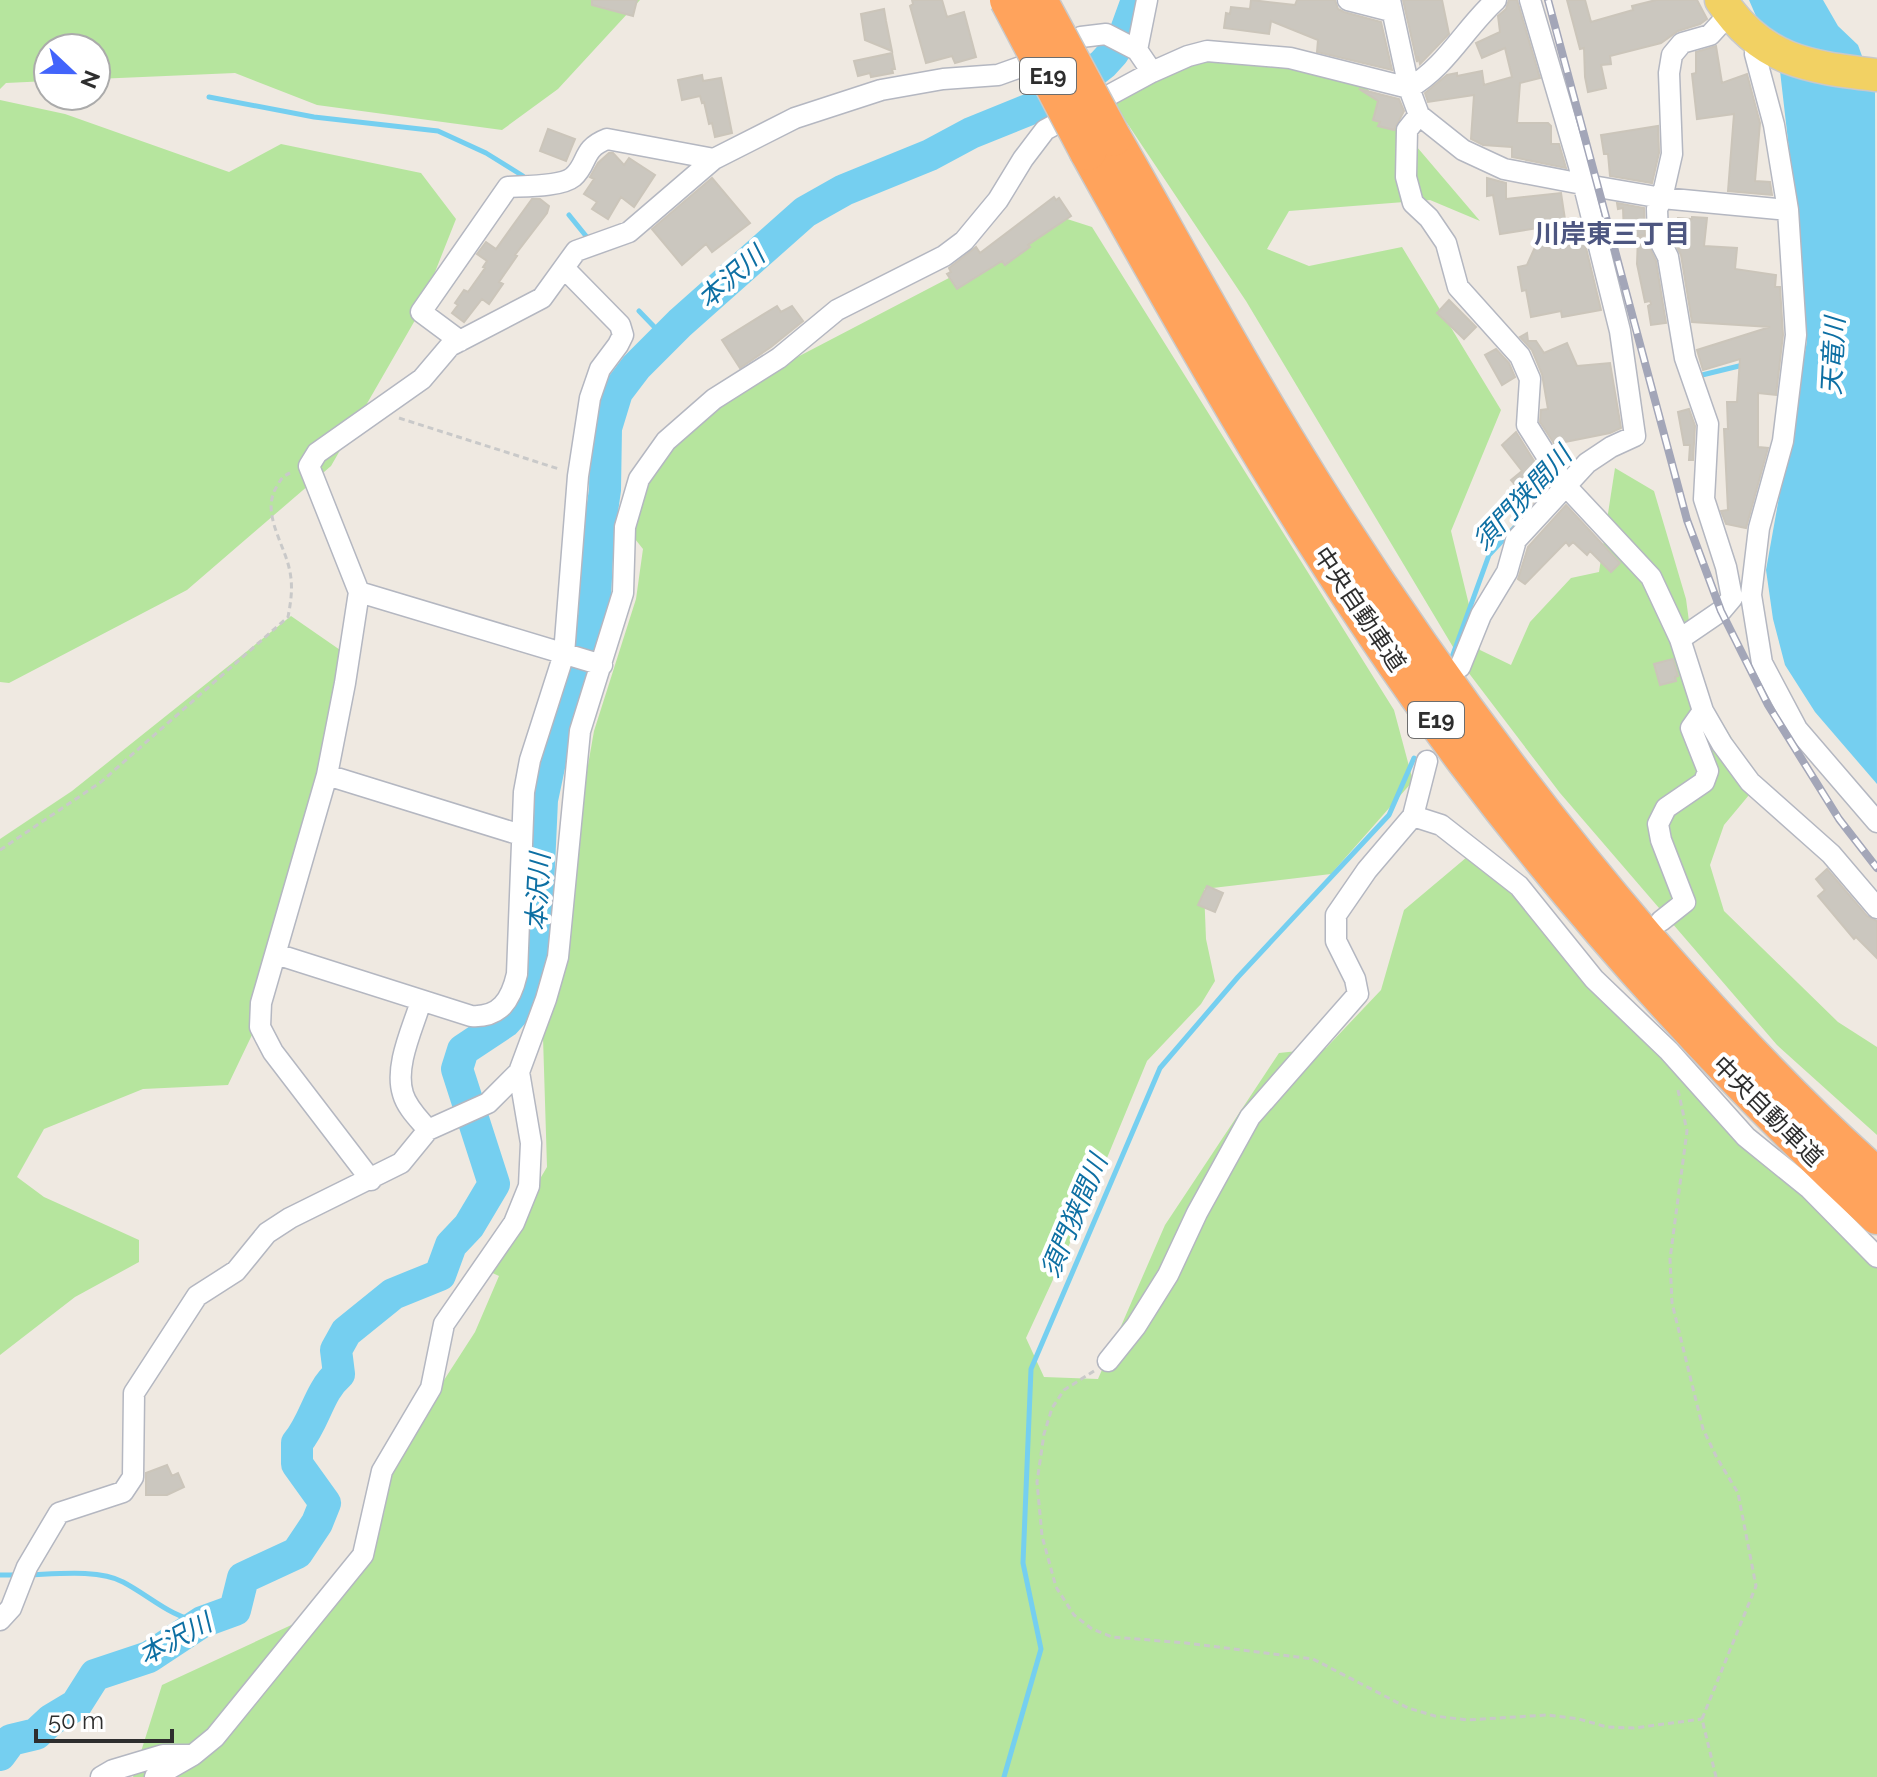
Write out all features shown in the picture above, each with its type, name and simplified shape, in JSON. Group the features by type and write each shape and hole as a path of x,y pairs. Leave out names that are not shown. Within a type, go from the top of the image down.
{"highway":[{"name":"中央自動車道","path":"1008,0 1311,480 1406,626 1485,738 1552,824 1690,989 1877,1176"},
{"name":"中央自動車道","path":"1039,0 1100,145 1185,326 1288,499 1383,645 1528,844 1669,1010 1743,1087 1877,1216"}],"main road":[{"path":"1725,7 1761,42 1799,64 1877,75"}],"street":[{"path":"1026,0 1057,54"},
{"path":"1125,44 1147,0"},
{"path":"1348,0 1391,6 1409,88 1419,115 1463,150 1504,169 1582,184 1662,198 1788,210"},
{"path":"0,1620 11,1608 27,1567 59,1513 123,1492 133,1477 134,1393 197,1296 236,1271 267,1233 290,1218 401,1163 428,1130 488,1103 519,1072 558,957 580,731 623,593 625,527 639,479 666,441 714,399 779,358 837,310 944,256 964,241 998,200 1045,130 1152,72 1207,51 1290,58 1409,88 1423,80 1464,39 1483,12 1496,0"},
{"path":"1460,667 1481,615 1507,572 1516,540 1565,485 1599,455 1635,436 1620,331 1530,0"},
{"path":"1680,639 1721,611 1732,598 1726,567 1704,499 1708,424 1685,358 1668,257 1658,237 1657,209 1672,154 1669,73 1672,55 1682,43 1710,35 1725,7"},
{"path":"371,1180 273,1052 260,1027 261,1003 327,775 359,592 309,466 317,453 422,379 450,346 542,298 576,251 629,232 714,159 795,118 881,90 943,79 998,75 1057,54 1081,37 1106,34 1125,44 1152,72"},
{"path":"1761,42 1755,54 1774,125 1788,210 1796,335 1783,441 1759,528 1751,595 1762,663 1797,729 1877,822"},
{"path":"1419,115 1407,130 1406,177 1413,203 1429,218 1446,243 1458,287 1520,356 1530,379 1527,425 1565,485 1651,577 1680,639 1703,711 1722,744 1750,782 1831,854 1877,908"},
{"path":"460,341 421,312 508,187 560,183 573,177 593,144 607,139 714,159"},
{"path":"276,954 471,1016 484,1017 495,1013 513,992 517,974 524,792 530,760 564,654 578,476 593,383 623,335 620,325 564,268"},
{"path":"359,592 602,665"},
{"path":"1661,921 1685,902 1658,824 1666,808 1704,782 1708,771 1691,728 1703,711"},
{"path":"1108,1361 1136,1326 1168,1275 1197,1213 1250,1117 1358,994 1355,979 1336,941 1336,915 1367,870 1413,816 1427,761"},
{"path":"327,775 521,835"},
{"path":"1413,816 1441,825 1519,886 1602,973 1746,1137 1809,1188 1877,1257"},
{"path":"421,1001 401,1076 403,1093 410,1108 428,1130"},
{"path":"155,1777 193,1755 215,1737 363,1555 382,1471 431,1388 444,1324 514,1223 529,1186 531,1143 519,1072"},
{"path":"101,1777 113,1770 163,1755 193,1755"}],"path":[{"path":"377,411 578,476"},
{"path":"0,850 101,782 288,617 293,592 290,569 271,513 272,495 284,475 309,466"},
{"path":"1669,1051 1687,1131 1670,1259 1672,1303 1703,1429 1738,1493 1756,1586 1702,1719 1707,1750 1716,1777"},
{"path":"1108,1361 1064,1390 1052,1408 1044,1434 1037,1482 1042,1536 1056,1587 1074,1615 1092,1629 1112,1637 1313,1659 1408,1708 1435,1716 1467,1720 1547,1715 1607,1727 1634,1728 1702,1719"}],"green space":[{"path":"0,0 640,0 558,89 502,130 317,105 235,73 112,78 112,32 32,32 32,82 6,83 0,89"},
{"path":"1209,56 1359,79 1480,221 1430,200 1289,211 1267,249 1309,266 1402,247 1501,410 1451,531 1480,650 1511,665 1530,622 1571,578 1599,572 1615,468 1654,491 1686,599 1697,681 1759,783 1724,825 1710,865 1724,911 1838,1022 1877,1047 1877,1135 1777,1045 1560,793 1468,672 1246,301 1113,102"},
{"path":"0,100 32,107 32,112 65,114 229,172 281,144 421,173 456,219 418,315 331,466 187,590 9,683 0,682"},
{"path":"1064,218 1092,227 1394,710 1413,781 1331,874 1204,889 1206,939 1215,981 1201,1004 1147,1061 1088,1204 1026,1338 1044,1377 1098,1379 1165,1225 1279,1053 1326,1048 1381,990 1404,910 1467,857 1509,883 1877,1260 1877,1777 133,1777 162,1685 313,1615 384,1514 388,1467 475,1332 499,1276 486,1270 547,1167 543,1037 549,987 594,731 636,599 643,549 623,524 637,476 711,402"},
{"path":"291,616 343,652 332,750 260,1018 228,1085 143,1089 44,1129 17,1177 44,1197 139,1240 139,1262 75,1297 0,1355 0,839 72,791"}],"water":[{"name":"天竜川","path":"1749,0 1823,0 1838,26 1858,45 1875,92 1877,784 1815,712 1785,665 1773,619 1766,570 1807,341 1780,71"}],"building":[{"path":"592,0 637,0 633,16 592,5"},
{"path":"912,0 942,0 947,17 964,12 976,57 955,63 952,56 926,63 910,6"},
{"path":"1251,0 1295,5 1297,0 1335,0 1338,9 1344,12 1381,22 1392,70 1317,52 1318,40 1271,21 1269,34 1224,28 1226,13 1230,14 1231,7 1250,9"},
{"path":"1403,0 1442,0 1449,34 1420,64 1418,56 1417,62"},
{"path":"1509,0 1517,0 1540,78 1520,83 1517,123 1548,123 1551,126 1551,144 1559,144 1566,168 1512,157 1512,147 1483,145 1471,139 1474,95 1428,102 1425,93 1447,75 1482,71 1484,85 1512,77 1505,48 1482,58 1476,43 1500,32 1498,16 1506,9"},
{"path":"1567,0 1585,0 1591,22 1656,0 1697,0 1707,19 1678,31 1661,43 1610,56 1611,64 1601,65 1606,88 1588,92 1584,48 1580,49"},
{"path":"884,9 892,51 865,40 861,14"},
{"path":"1716,46 1722,83 1747,74 1760,123 1755,181 1770,182 1772,195 1728,191 1734,114 1697,119 1692,74 1696,73 1696,52"},
{"path":"892,53 893,73 858,76 854,61"},
{"path":"702,75 703,81 721,78 732,133 715,137 700,96 682,100 678,80"},
{"path":"1359,89 1399,99 1404,111 1394,130 1378,126 1380,122 1373,120 1378,101"},
{"path":"1658,126 1659,153 1652,183 1610,176 1608,154 1604,154 1601,135"},
{"path":"548,129 575,139 566,161 540,151"},
{"path":"613,153 624,165 629,158 655,175 634,207 621,197 608,219 592,209 597,202 584,194 594,179 590,177 598,163"},
{"path":"712,178 750,223 712,252 706,244 682,265 652,229"},
{"path":"1487,178 1506,183 1506,199 1561,193 1566,226 1580,223 1601,310 1562,317 1561,311 1531,317 1518,267 1527,265 1544,227 1500,234 1493,195 1487,196"},
{"path":"1054,197 1056,200 1059,198 1071,216 1005,265 1002,261 957,289 947,274 951,272 949,268 976,247 980,253"},
{"path":"532,199 540,199 549,206 547,213 515,255 499,282 503,284 489,304 482,299 464,322 452,313 464,290 468,292 485,268 487,261 477,254 486,242 496,249"},
{"path":"1617,203 1644,208 1645,235 1624,236 1623,208 1618,209"},
{"path":"1678,218 1707,218 1704,246 1737,248 1735,269 1776,275 1775,287 1780,287 1783,335 1776,395 1758,393 1758,447 1768,448 1746,528 1726,524 1721,511 1728,510 1724,429 1728,429 1727,402 1737,402 1740,359 1703,370 1697,350 1770,327 1692,322 1681,255 1672,237 1676,237"},
{"path":"1638,237 1645,237 1656,261 1666,323 1651,325 1648,306 1651,304 1650,301 1645,302 1637,264"},
{"path":"1449,300 1476,327 1464,339 1437,313"},
{"path":"777,306 781,312 792,306 803,321 740,368 722,340"},
{"path":"1527,333 1528,341 1536,341 1544,353 1567,343 1577,366 1610,363 1621,428 1560,443 1564,449 1559,451 1540,422 1541,410 1548,409 1542,374 1532,350 1520,337"},
{"path":"1496,349 1509,363 1515,377 1502,385 1485,355"},
{"path":"1689,409 1695,426 1693,460 1689,460 1690,445 1684,445 1678,412"},
{"path":"1516,432 1549,485 1532,504 1511,480 1522,471 1502,445"},
{"path":"1566,505 1620,563 1611,572 1590,551 1587,555 1573,542 1569,546 1566,542 1525,584 1518,579 1528,547"},
{"path":"1673,659 1678,676 1675,677 1676,681 1660,685 1654,664"},
{"path":"1827,869 1867,916 1877,921 1877,958 1856,937 1854,939 1818,896 1825,890 1816,879"},
{"path":"1207,886 1223,893 1215,912 1198,905"},
{"path":"167,1465 172,1476 178,1473 184,1487 167,1495 146,1495 146,1473"}],"waterway":[{"name":"本沢川","path":"0,1755 11,1740 36,1734 51,1720 76,1705 95,1675 149,1657 202,1622 235,1610 243,1578 297,1553 317,1523 325,1503 297,1464 297,1443 326,1389 339,1374 336,1350 346,1332 393,1294 440,1275 451,1245 469,1226 494,1184 457,1069 463,1050 505,1022 522,1003 534,976 542,800 554,743 588,647 594,617 598,539 605,490 606,428 617,392 636,367 680,323 805,212 844,190 1038,106 1084,79 1113,53 1125,33 1137,0"},
{"path":"209,97 314,117 438,131 486,153 523,176"},
{"path":"569,215 586,236"},
{"path":"639,311 665,338"},
{"name":"須門狭間川","path":"1698,376 1743,365"},
{"name":"須門狭間川","path":"1452,657 1489,555 1515,527"},
{"name":"須門狭間川","path":"1004,1777 1041,1649 1023,1563 1031,1369 1160,1068 1238,977 1389,815 1414,758"},
{"path":"0,1575 19,1575"},
{"path":"29,1575 102,1575 123,1582 180,1616 202,1622"}],"railway":[{"path":"1548,0 1687,520 1721,611 1768,705 1839,819 1877,868"}],"district":[{"name":"川岸東三丁目","path":"1612,234"}]}
